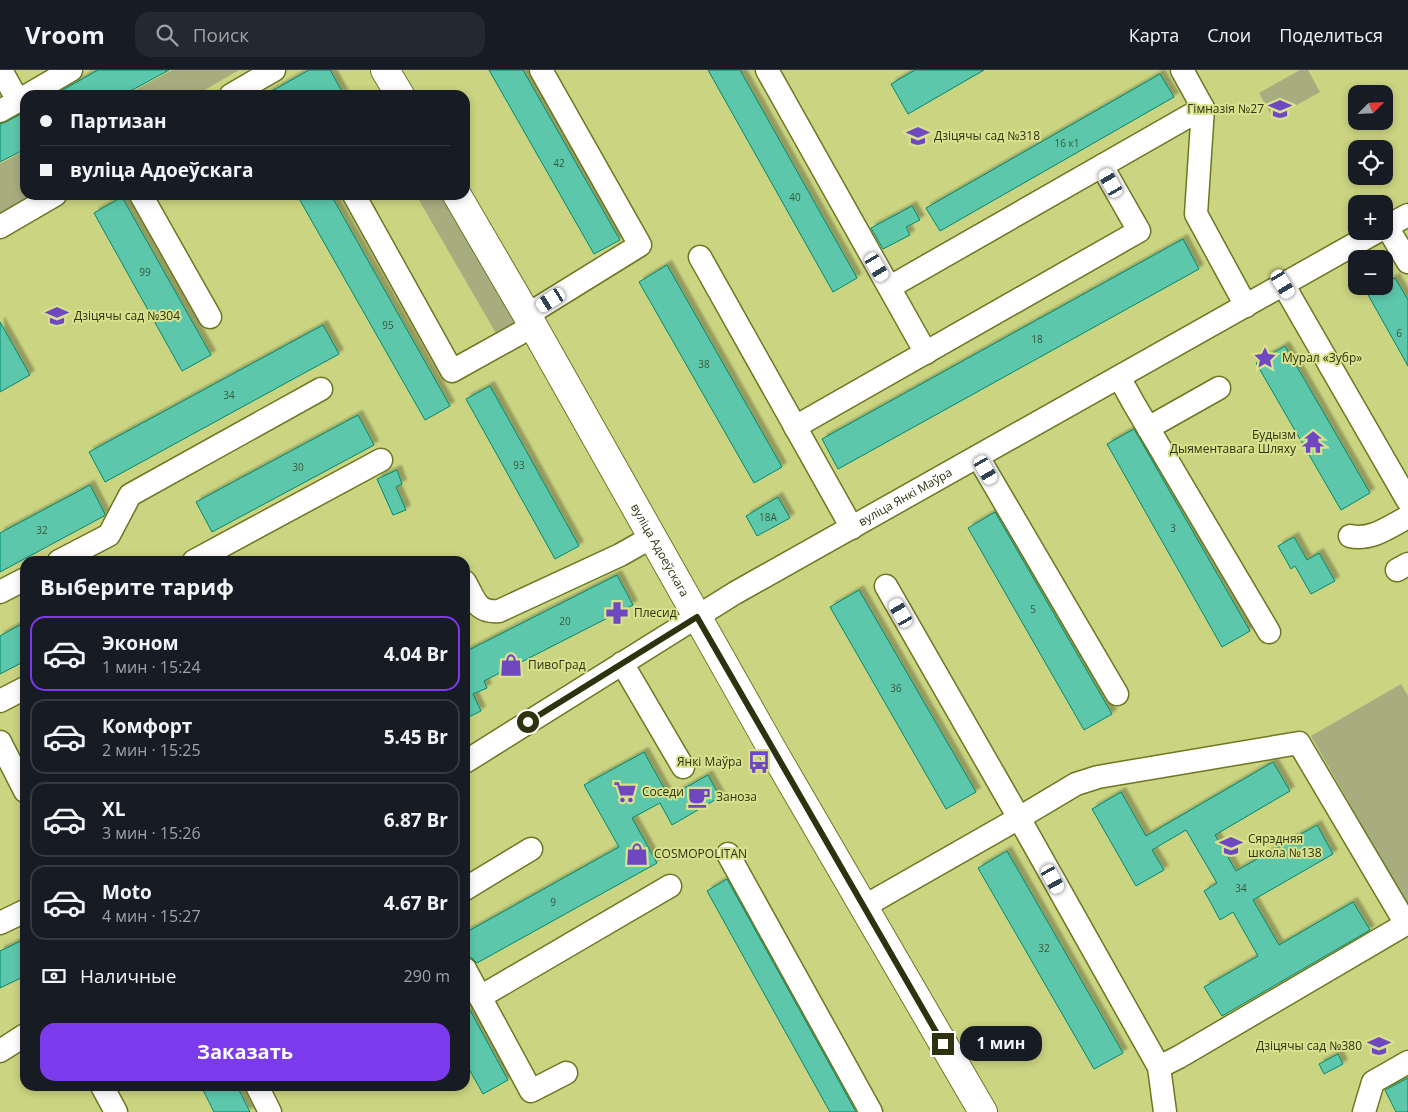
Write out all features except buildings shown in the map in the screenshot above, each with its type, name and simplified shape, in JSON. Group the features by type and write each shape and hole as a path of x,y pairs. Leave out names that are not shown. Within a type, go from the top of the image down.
{"main road":[{"path":"385,70 397,90"},
{"name":"вуліца Адоеўскага","path":"460,200 982,1112"}],"street":[{"path":"1,70 18,101"},
{"path":"37,90 71,70"},
{"path":"240,90 274,70"},
{"path":"357,200 452,371 640,245 541,70"},
{"path":"767,70 926,353"},
{"path":"1182,70 1203,108 1196,214 1246,306"},
{"path":"890,287 1203,108"},
{"path":"795,427 1139,231 1102,166"},
{"path":"2,222 45,200"},
{"path":"144,200 210,317"},
{"name":"вуліца Янкі Маўра","path":"1393,223 1408,214"},
{"name":"вуліца Янкі Маўра","path":"470,759 735,593 1363,240"},
{"path":"1391,240 1408,262"},
{"path":"700,257 852,528"},
{"path":"1283,284 1408,501"},
{"path":"1119,377 1269,632"},
{"path":"1148,428 1219,388"},
{"path":"69,556 109,535 130,495 321,389"},
{"path":"978,456 1117,694"},
{"path":"203,556 381,460"},
{"path":"1350,536 1360,538 1374,536 1408,517"},
{"path":"470,591 478,606 489,612 499,610 604,562 652,536"},
{"path":"0,592 20,582"},
{"path":"886,586 1019,818 1158,1067 1165,1112"},
{"path":"622,663 683,767"},
{"path":"0,701 20,691"},
{"path":"0,742 20,781"},
{"path":"863,906 1076,784 1098,777 1299,743 1406,924 1179,1057 1158,1067"},
{"path":"470,886 531,849"},
{"path":"728,854 872,1112"},
{"path":"480,997 670,886"},
{"path":"0,923 20,913"},
{"path":"470,978 531,1091 566,1073"},
{"path":"0,1051 20,1039"},
{"path":"1364,1112 1373,1082 1408,1062"},
{"path":"105,1091 116,1112"},
{"path":"260,1091 270,1112"}],"green space":[{"path":"172,70 239,70 205,90 135,90"},
{"path":"1300,70 1308,70 1320,92 1273,118 1259,93"},
{"path":"20,153 20,200 48,200 10,222 0,213 0,164"},
{"path":"419,200 444,200 516,323 497,335"},
{"path":"1401,684 1408,696 1408,906 1311,736"}],"place":[{"name":"Гімназія №27","path":"1280,109"},
{"name":"Дзіцячы сад №318","path":"918,136"},
{"name":"Дзіцячы сад №304","path":"57,316"},
{"name":"Мурал «Зубр»","path":"1265,358"},
{"name":"Будызм Дыяментавага Шляху","path":"1313,442"},
{"name":"Плесид","path":"617,613"},
{"name":"ПивоГрад","path":"511,665"},
{"name":"Янкі Маўра","path":"759,762"},
{"name":"Соседи","path":"625,792"},
{"name":"Заноза","path":"699,797"},
{"name":"Сярэдняя школа №138","path":"1231,846"},
{"name":"COSMOPOLITAN","path":"637,854"},
{"name":"Дзіцячы сад №380","path":"1379,1046"}],"route":[{"path":"528,722 697,617 943,1044"}]}
